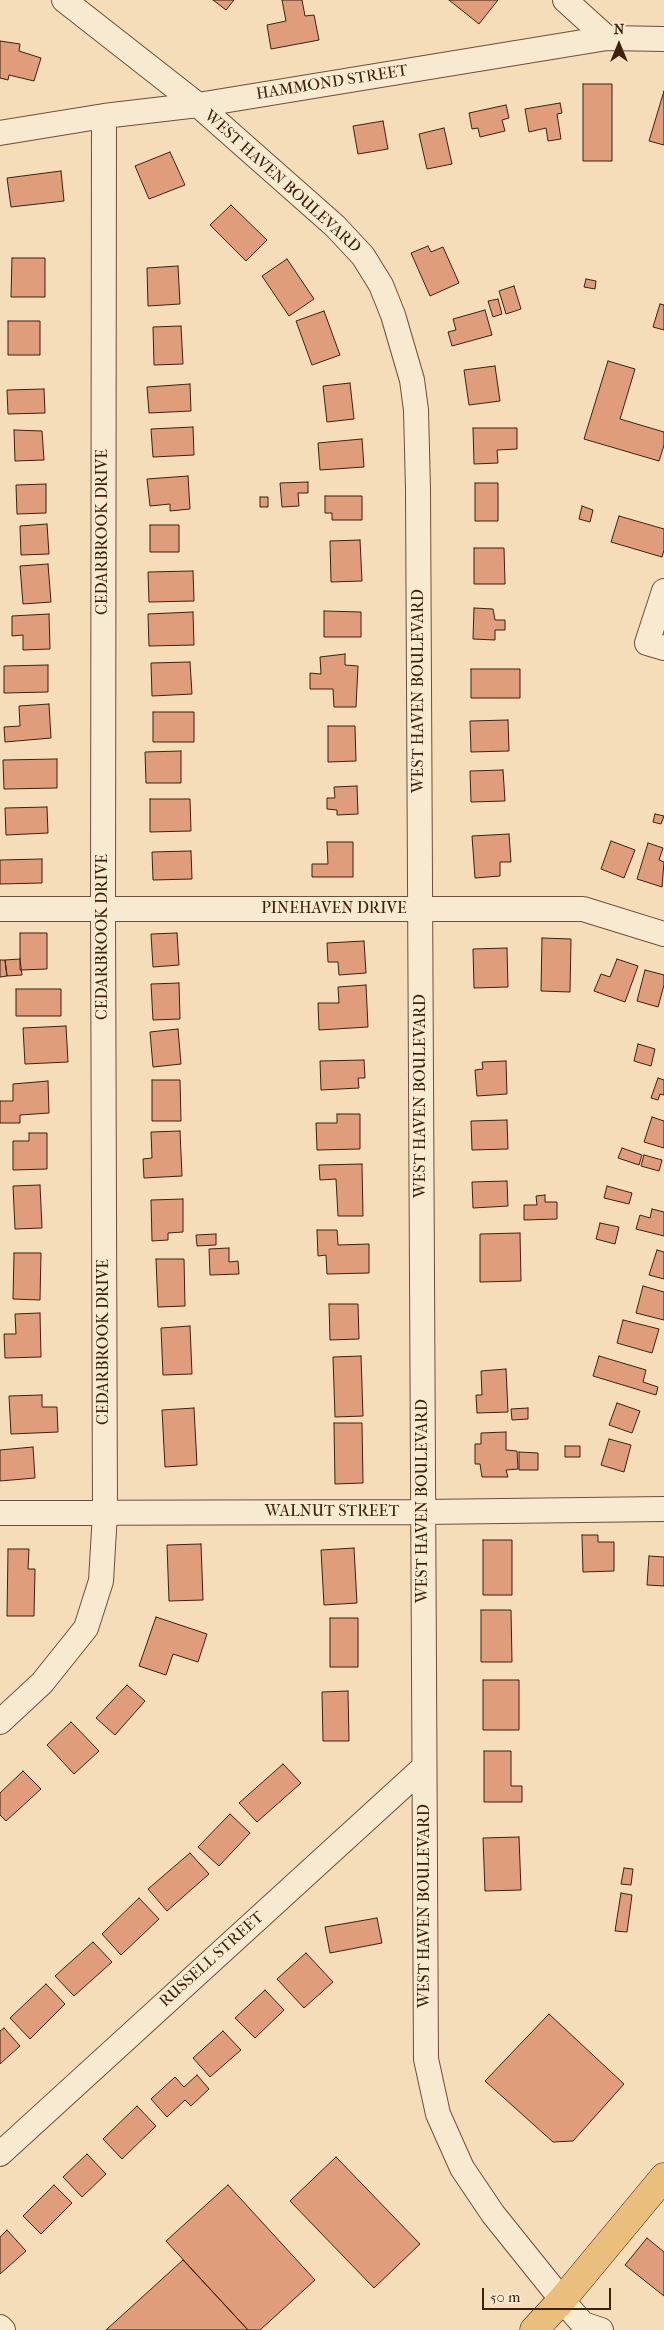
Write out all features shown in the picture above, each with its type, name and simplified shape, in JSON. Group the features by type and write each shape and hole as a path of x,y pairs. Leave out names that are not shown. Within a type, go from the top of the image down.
{"main road":[{"path":"534,2330 562,2300 664,2177"}],"street":[{"name":"WEST HAVEN BOULEVARD","path":"64,0 198,105 335,226 364,256 381,285 403,345 413,387 417,430 426,2060 438,2114 462,2168 493,2214 562,2300 583,2324 601,2330"},
{"path":"564,0 607,38"},
{"name":"HAMMOND STREET","path":"0,133 104,116 198,105 607,38 664,39"},
{"name":"CEDARBROOK DRIVE","path":"0,1722 42,1683 86,1628 101,1581 105,1513 103,908 104,116"},
{"path":"655,645 664,591"},
{"name":"PINEHAVEN DRIVE","path":"0,909 583,909 664,934"},
{"name":"WALNUT STREET","path":"0,1513 423,1512 663,1506"},
{"name":"RUSSELL STREET","path":"0,2154 424,1767"},
{"path":"0,2327 3,2330"}],"building":[{"path":"213,0 234,0 226,10"},
{"path":"282,0 302,0 305,16 314,15 319,40 271,49 267,25 286,21"},
{"path":"449,0 498,0 479,24"},
{"path":"0,41 20,44 19,51 41,58 34,81 9,75 8,80 0,78"},
{"path":"583,84 612,84 612,161 583,161"},
{"path":"664,91 664,145 649,141"},
{"path":"560,103 562,113 557,114 561,139 548,141 546,128 529,132 525,109"},
{"path":"506,105 509,118 502,120 505,131 480,137 478,128 472,129 469,113"},
{"path":"383,121 388,149 358,154 353,126"},
{"path":"444,128 452,164 427,169 419,134"},
{"path":"170,152 185,185 149,199 135,166"},
{"path":"61,171 64,201 11,207 7,178"},
{"path":"231,205 267,240 246,261 210,225"},
{"path":"428,246 431,252 443,247 459,283 430,296 411,253"},
{"path":"12,258 45,258 45,297 11,297"},
{"path":"287,259 314,299 289,316 262,276"},
{"path":"178,266 180,304 148,306 147,268"},
{"path":"586,279 596,281 595,289 584,287"},
{"path":"514,286 521,309 506,314 499,291"},
{"path":"498,299 502,314 493,317 488,301"},
{"path":"660,304 664,305 664,330 653,327"},
{"path":"485,310 492,335 452,346 448,332 456,330 453,319"},
{"path":"324,311 340,355 312,365 296,321"},
{"path":"8,321 40,321 40,355 8,355"},
{"path":"181,326 183,364 154,365 153,327"},
{"path":"608,361 635,369 620,419 664,432 664,445 659,461 584,439"},
{"path":"495,366 500,401 469,405 464,370"},
{"path":"350,383 354,419 327,422 323,386"},
{"path":"190,384 191,411 149,413 147,387"},
{"path":"44,389 45,413 8,414 7,390"},
{"path":"193,427 194,455 153,457 151,429"},
{"path":"473,428 517,428 517,449 497,450 498,463 474,464"},
{"path":"14,430 42,431 44,460 15,461"},
{"path":"362,439 364,467 320,470 318,443"},
{"path":"188,476 190,509 170,511 170,504 150,506 147,479"},
{"path":"308,482 308,493 298,493 299,506 282,507 280,483"},
{"path":"475,483 498,483 498,521 475,521"},
{"path":"46,484 46,513 17,514 16,485"},
{"path":"325,496 362,496 362,520 332,520 332,513 325,513"},
{"path":"260,497 268,497 268,507 260,507"},
{"path":"582,506 593,510 590,522 579,519"},
{"path":"619,516 664,529 662,557 611,542"},
{"path":"47,524 49,554 21,555 20,526"},
{"path":"150,525 179,525 179,552 150,552"},
{"path":"360,540 362,581 331,582 330,541"},
{"path":"474,548 504,548 505,584 474,584"},
{"path":"48,564 51,602 23,604 20,566"},
{"path":"193,571 194,601 149,602 148,572"},
{"path":"474,608 493,609 495,620 505,620 505,630 495,630 495,640 473,639"},
{"path":"324,611 361,612 361,637 324,637"},
{"path":"193,612 194,645 149,646 148,614"},
{"path":"49,614 50,649 23,650 23,635 12,636 12,616"},
{"path":"345,654 345,665 358,666 356,707 334,707 333,689 310,689 310,673 321,674 320,657"},
{"path":"190,662 192,694 152,696 151,663"},
{"path":"48,665 48,692 4,693 4,666"},
{"path":"471,669 520,669 520,698 471,698"},
{"path":"49,704 51,738 5,742 4,727 20,726 19,706"},
{"path":"153,712 194,712 194,742 153,742"},
{"path":"508,720 509,751 471,752 470,721"},
{"path":"328,726 355,726 356,761 328,762"},
{"path":"181,751 181,783 146,783 145,752"},
{"path":"57,759 57,788 4,789 3,760"},
{"path":"503,770 505,801 471,802 470,771"},
{"path":"357,786 358,814 337,815 337,810 327,809 327,798 335,798 334,787"},
{"path":"150,799 190,799 191,831 150,832"},
{"path":"47,807 48,833 6,835 5,808"},
{"path":"655,814 664,816 661,824 653,822"},
{"path":"509,834 511,862 500,862 500,876 475,878 472,836"},
{"path":"611,841 635,850 624,878 601,869"},
{"path":"327,842 353,842 353,877 312,877 312,864 328,864"},
{"path":"648,843 663,848 659,860 664,862 662,887 637,879"},
{"path":"191,851 192,879 153,880 152,852"},
{"path":"42,859 42,883 0,884 0,860"},
{"path":"20,933 47,933 47,969 20,970"},
{"path":"177,933 179,965 153,967 151,934"},
{"path":"542,938 571,939 570,992 541,991"},
{"path":"364,941 366,973 339,975 338,962 328,962 327,943"},
{"path":"507,948 508,987 474,988 473,949"},
{"path":"20,959 22,975 7,976 5,960"},
{"path":"617,959 638,966 625,1002 594,991 601,974 610,977"},
{"path":"0,960 5,960 7,976 0,977"},
{"path":"645,970 664,975 664,985 658,1007 637,1001"},
{"path":"179,983 180,1019 153,1020 151,984"},
{"path":"366,985 368,1027 319,1030 318,1003 339,1003 338,987"},
{"path":"16,989 61,989 61,1016 16,1016"},
{"path":"66,1026 68,1062 25,1064 23,1028"},
{"path":"178,1029 181,1064 153,1067 150,1032"},
{"path":"638,1044 655,1049 651,1066 634,1061"},
{"path":"364,1060 365,1078 358,1078 359,1088 321,1090 320,1061"},
{"path":"506,1061 507,1094 477,1096 475,1070 483,1069 482,1062"},
{"path":"658,1078 664,1080 664,1095 660,1094 658,1100 651,1098"},
{"path":"152,1080 180,1080 181,1121 152,1121"},
{"path":"48,1081 49,1113 20,1115 20,1123 0,1123 0,1101 13,1101 13,1084"},
{"path":"337,1114 360,1114 360,1149 317,1150 316,1123 337,1123"},
{"path":"652,1117 664,1121 664,1148 644,1142"},
{"path":"507,1120 508,1149 472,1150 471,1121"},
{"path":"180,1131 182,1176 144,1178 143,1159 152,1158 151,1132"},
{"path":"29,1133 47,1133 47,1169 13,1170 13,1141 29,1141"},
{"path":"622,1148 642,1155 639,1165 618,1158"},
{"path":"644,1155 662,1160 659,1171 641,1166"},
{"path":"362,1164 363,1216 338,1216 336,1179 320,1180 319,1165"},
{"path":"507,1181 508,1206 473,1208 472,1182"},
{"path":"40,1185 42,1228 15,1229 13,1186"},
{"path":"607,1186 632,1193 629,1204 604,1198"},
{"path":"545,1195 545,1202 557,1202 557,1219 524,1220 524,1205 537,1205 536,1196"},
{"path":"183,1199 183,1232 168,1233 168,1240 152,1241 151,1200"},
{"path":"652,1209 664,1212 664,1236 636,1229 640,1215 650,1218"},
{"path":"600,1223 619,1227 615,1244 596,1239"},
{"path":"317,1230 337,1230 338,1245 369,1244 369,1273 327,1274 326,1255 318,1256"},
{"path":"520,1233 521,1281 480,1282 480,1234"},
{"path":"216,1234 216,1245 197,1246 196,1235"},
{"path":"229,1248 229,1262 238,1261 239,1274 210,1275 209,1249"},
{"path":"657,1250 664,1252 664,1279 649,1275"},
{"path":"14,1253 41,1253 40,1300 13,1299"},
{"path":"156,1259 184,1259 185,1306 158,1307"},
{"path":"643,1286 664,1292 664,1320 636,1313"},
{"path":"329,1304 358,1304 359,1339 330,1340"},
{"path":"40,1313 41,1357 5,1358 4,1334 16,1334 15,1314"},
{"path":"623,1320 659,1329 652,1353 617,1343"},
{"path":"190,1326 192,1374 163,1375 161,1328"},
{"path":"361,1356 363,1416 335,1417 333,1357"},
{"path":"599,1356 646,1370 643,1382 658,1387 656,1395 593,1376"},
{"path":"506,1369 508,1412 477,1413 476,1395 482,1395 481,1371"},
{"path":"42,1395 42,1407 57,1407 58,1432 11,1434 9,1396"},
{"path":"617,1403 640,1411 632,1433 609,1425"},
{"path":"194,1408 197,1465 165,1467 162,1410"},
{"path":"528,1408 528,1419 512,1420 511,1409"},
{"path":"334,1423 362,1423 363,1483 335,1484"},
{"path":"506,1432 506,1450 517,1451 518,1469 506,1470 508,1477 482,1477 480,1464 475,1464 475,1444 481,1444 481,1433"},
{"path":"609,1439 631,1445 624,1472 601,1465"},
{"path":"565,1446 580,1446 580,1457 565,1457"},
{"path":"33,1447 35,1478 0,1481 0,1450"},
{"path":"519,1452 538,1453 538,1470 519,1470"},
{"path":"582,1535 598,1535 598,1542 614,1542 614,1571 583,1572"},
{"path":"483,1540 512,1540 512,1595 483,1595"},
{"path":"201,1544 203,1600 169,1601 167,1545"},
{"path":"354,1548 357,1603 324,1605 321,1550"},
{"path":"8,1549 29,1549 28,1569 35,1569 34,1616 7,1616"},
{"path":"649,1556 664,1557 664,1586 647,1585"},
{"path":"481,1610 511,1610 512,1662 481,1662"},
{"path":"156,1617 207,1634 198,1662 173,1654 166,1675 139,1666"},
{"path":"330,1618 358,1618 358,1667 330,1667"},
{"path":"483,1680 519,1680 519,1730 483,1730"},
{"path":"127,1685 145,1701 115,1735 96,1718"},
{"path":"348,1691 349,1741 323,1741 322,1692"},
{"path":"71,1722 99,1751 74,1774 47,1745"},
{"path":"484,1751 511,1751 511,1786 522,1786 522,1802 484,1802"},
{"path":"283,1764 301,1783 257,1822 239,1803"},
{"path":"23,1771 41,1789 6,1821 0,1815 0,1793"},
{"path":"230,1814 250,1833 219,1866 198,1847"},
{"path":"519,1837 521,1890 485,1891 483,1838"},
{"path":"190,1853 209,1874 167,1911 148,1889"},
{"path":"624,1868 633,1869 631,1885 621,1884"},
{"path":"621,1893 632,1895 627,1932 615,1931"},
{"path":"139,1898 159,1919 121,1955 102,1934"},
{"path":"377,1918 382,1943 330,1953 325,1927"},
{"path":"93,1942 112,1962 74,1996 55,1976"},
{"path":"306,1953 333,1982 304,2008 277,1979"},
{"path":"46,1984 65,2004 30,2039 10,2018"},
{"path":"265,1990 284,2010 255,2038 235,2018"},
{"path":"549,2014 624,2084 573,2141 553,2142 485,2081"},
{"path":"4,2028 20,2046 0,2064 0,2031"},
{"path":"223,2031 241,2050 210,2077 193,2058"},
{"path":"197,2075 209,2089 191,2106 185,2100 167,2117 151,2099 175,2077 184,2087"},
{"path":"137,2106 156,2126 122,2159 103,2139"},
{"path":"87,2154 106,2174 82,2197 63,2177"},
{"path":"336,2157 420,2244 374,2288 290,2201"},
{"path":"54,2185 72,2203 41,2234 23,2216"},
{"path":"228,2185 315,2280 260,2330 248,2330 166,2241"},
{"path":"7,2230 26,2251 0,2274 0,2237"},
{"path":"647,2238 664,2252 664,2296 625,2265"},
{"path":"183,2260 248,2330 106,2330"}]}
